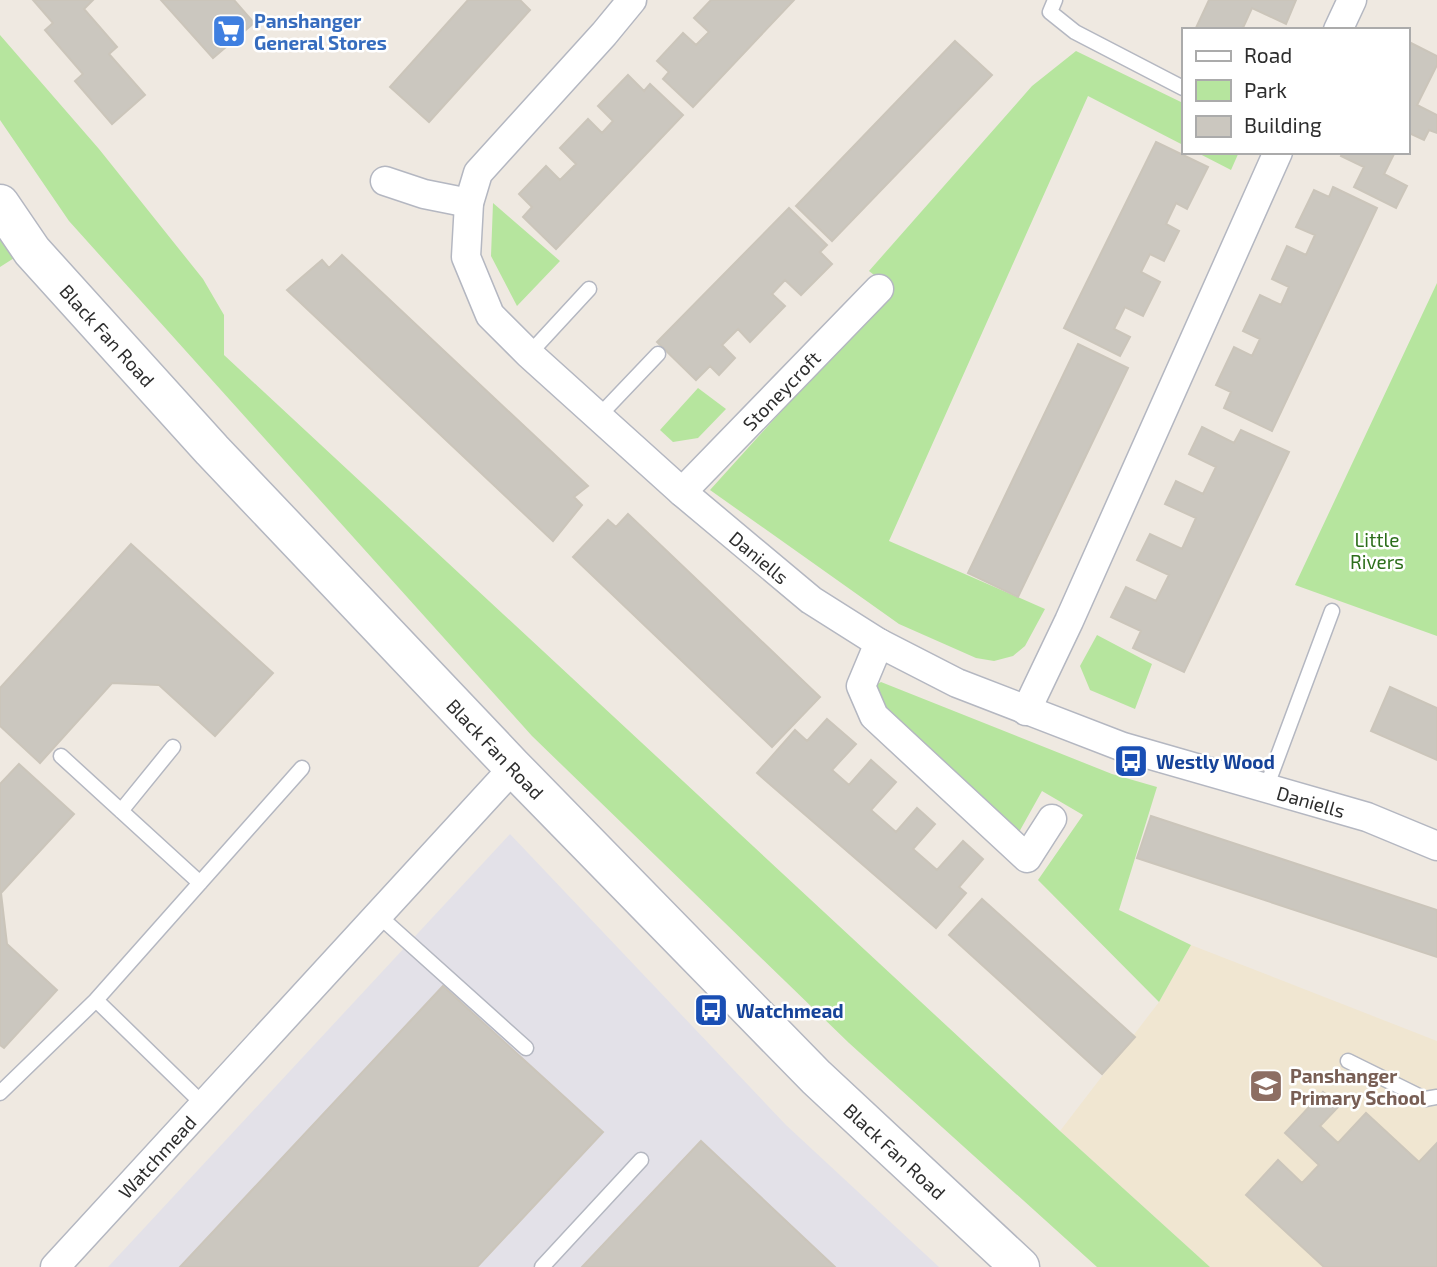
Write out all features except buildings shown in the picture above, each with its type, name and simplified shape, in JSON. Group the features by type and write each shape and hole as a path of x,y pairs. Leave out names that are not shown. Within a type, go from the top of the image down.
{"main road":[{"name":"Black Fan Road","path":"0,204 32,251 212,450 514,768 816,1077 1020,1267"}],"street":[{"path":"1339,28 1352,0"},
{"name":"Daniells","path":"621,4 604,34 478,173 469,203 466,257 490,315 529,355 682,492 811,600 879,643 957,683 1124,747 1367,817 1437,846"},
{"path":"1026,711 1069,621 1277,154"},
{"path":"385,181 424,194 469,203"},
{"name":"Stoneycroft","path":"682,492 879,289"},
{"path":"879,643 861,686 874,716 1027,858 1052,819"},
{"name":"Watchmead","path":"55,1267 514,768"}],"lane":[{"path":"1055,0 1050,12 1075,32 1182,87"},
{"path":"529,355 589,289"},
{"path":"598,416 658,354"},
{"path":"1265,788 1332,611"},
{"path":"121,811 173,747"},
{"path":"61,756 200,883"},
{"path":"0,1093 96,1000 302,768"},
{"path":"378,915 526,1048"},
{"path":"96,1000 204,1105"},
{"path":"1348,1061 1425,1099 1437,1097"},
{"path":"542,1267 641,1160"}],"shaded area":[{"path":"510,834 786,1125 939,1267 108,1267"},
{"name":"Panshanger Primary School","path":"1191,945 1437,1041 1437,1267 1210,1267 1060,1131 1159,1002"}],"green space":[{"path":"0,35 99,149 203,279 224,315 224,355 1210,1267 1097,1267 849,1043 532,736 69,221 0,120"},
{"path":"1076,51 1182,103 1182,144 1088,96 889,541 1045,609 1025,646 1013,656 994,661 976,658 899,624 710,490 892,289 869,271 1032,86"},
{"path":"1200,154 1238,154 1231,170"},
{"path":"493,203 560,261 517,306 491,256"},
{"path":"0,224 22,253 0,267"},
{"name":"Little Rivers","path":"1437,283 1437,636 1295,585"},
{"path":"698,388 726,409 698,438 673,442 660,430"},
{"path":"1097,635 1152,664 1135,709 1090,690 1080,666"},
{"path":"881,682 1112,774 1157,787 1119,910 1191,945 1159,1002 1038,880 1083,815 1042,791 1013,843 887,717 874,686"}],"place":[{"name":"Panshanger General Stores","path":"229,31"},
{"name":"Westly Wood","path":"1131,761"},
{"name":"Watchmead","path":"711,1010"},
{"name":"Panshanger Primary School","path":"1266,1086"}]}
